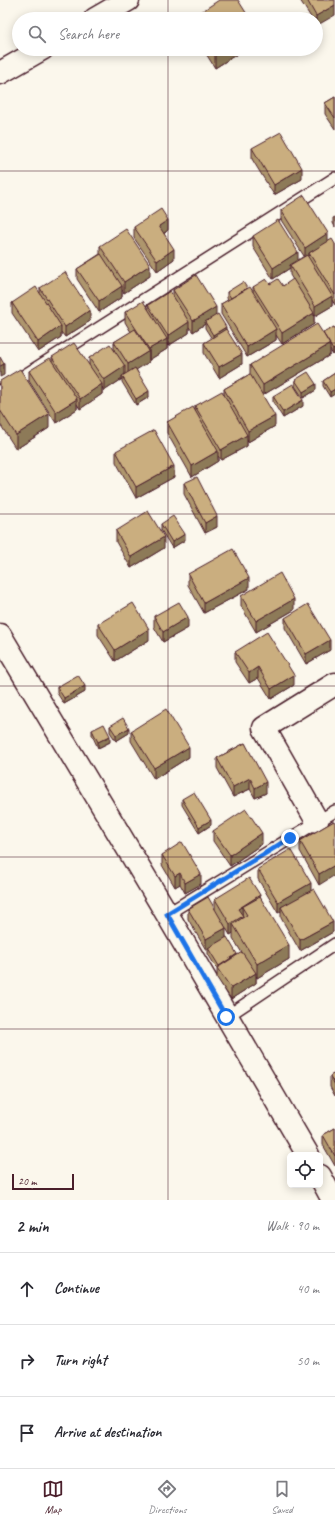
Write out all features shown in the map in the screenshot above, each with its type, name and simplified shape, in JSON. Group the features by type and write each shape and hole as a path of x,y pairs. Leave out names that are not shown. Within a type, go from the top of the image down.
{"street":[{"path":"107,12 128,0"},
{"path":"0,73 30,56"},
{"path":"0,636 167,914 226,1017 252,1057 306,1152"},
{"path":"326,816 264,728 335,684"}],"lane":[{"path":"0,391 335,178"},
{"path":"167,914 326,816"},
{"path":"226,1017 335,944"}],"building":[{"path":"219,0 238,0 246,12 201,12"},
{"path":"307,0 335,0 335,5 323,12 314,12"},
{"path":"335,97 335,118 325,103"},
{"path":"281,132 302,168 274,185 252,148"},
{"path":"304,195 328,233 305,248 281,210"},
{"path":"161,209 168,220 159,226 174,249 157,261 134,227"},
{"path":"278,220 298,252 273,268 253,236"},
{"path":"126,229 150,265 124,282 100,246"},
{"path":"332,239 335,244 335,295 309,253"},
{"path":"101,254 122,286 99,301 77,269"},
{"path":"307,255 332,296 315,306 290,265"},
{"path":"65,272 90,310 65,327 40,288"},
{"path":"196,275 216,307 193,321 173,290"},
{"path":"266,279 270,284 278,279 283,286 293,279 314,313 282,333 253,287"},
{"path":"243,282 247,288 231,298 227,292"},
{"path":"36,287 61,326 38,342 12,303"},
{"path":"250,287 276,329 247,347 221,304"},
{"path":"170,291 189,322 168,336 148,305"},
{"path":"143,301 167,339 149,349 125,312"},
{"path":"218,314 226,327 213,335 205,322"},
{"path":"317,324 330,344 263,385 250,365"},
{"path":"334,327 335,348 333,350 323,333"},
{"path":"135,329 149,351 128,364 114,342"},
{"path":"226,329 242,354 219,367 204,343"},
{"path":"74,343 102,384 80,399 52,357"},
{"path":"110,344 125,366 104,380 89,358"},
{"path":"0,357 4,364 0,366"},
{"path":"50,358 77,399 56,412 29,371"},
{"path":"135,368 149,391 136,399 122,376"},
{"path":"20,369 49,414 16,435 0,410 0,381"},
{"path":"308,372 316,384 303,392 295,380"},
{"path":"335,373 335,389 330,392 323,381"},
{"path":"250,374 275,416 248,431 224,389"},
{"path":"293,384 303,400 283,412 273,396"},
{"path":"222,391 247,435 221,450 195,406"},
{"path":"193,407 218,451 192,466 167,422"},
{"path":"154,430 174,466 136,487 116,451"},
{"path":"197,477 217,516 205,523 184,483"},
{"path":"148,511 164,537 131,557 116,531"},
{"path":"173,516 185,534 172,542 161,524"},
{"path":"233,549 249,578 204,603 188,574"},
{"path":"280,573 294,599 256,621 241,596"},
{"path":"179,602 188,617 163,632 154,616"},
{"path":"133,603 149,629 115,650 98,624"},
{"path":"308,604 330,640 306,654 285,618"},
{"path":"267,632 294,675 271,689 258,667 249,673 235,652"},
{"path":"78,675 85,686 64,698 57,687"},
{"path":"166,709 189,747 154,768 131,731"},
{"path":"123,718 129,728 116,735 110,726"},
{"path":"104,724 110,736 98,742 92,730"},
{"path":"245,743 266,782 255,788 250,778 233,787 217,758"},
{"path":"194,792 211,820 199,827 182,799"},
{"path":"246,809 262,833 230,855 213,831"},
{"path":"334,821 335,865 319,874 300,841"},
{"path":"182,842 201,874 185,883 180,873 175,876 162,855"},
{"path":"291,849 311,883 278,902 258,869"},
{"path":"249,878 260,895 238,909 243,916 230,924 215,899"},
{"path":"314,889 333,922 300,940 281,907"},
{"path":"208,897 226,928 206,939 188,909"},
{"path":"260,897 289,945 257,964 233,924 247,915 242,907"},
{"path":"227,937 237,954 219,966 208,948"},
{"path":"242,952 256,973 231,988 217,968"},
{"path":"335,1073 335,1085 330,1076"},
{"path":"335,1128 335,1156 323,1135"}],"route":[{"path":"226,1017 167,914 290,838"}]}
